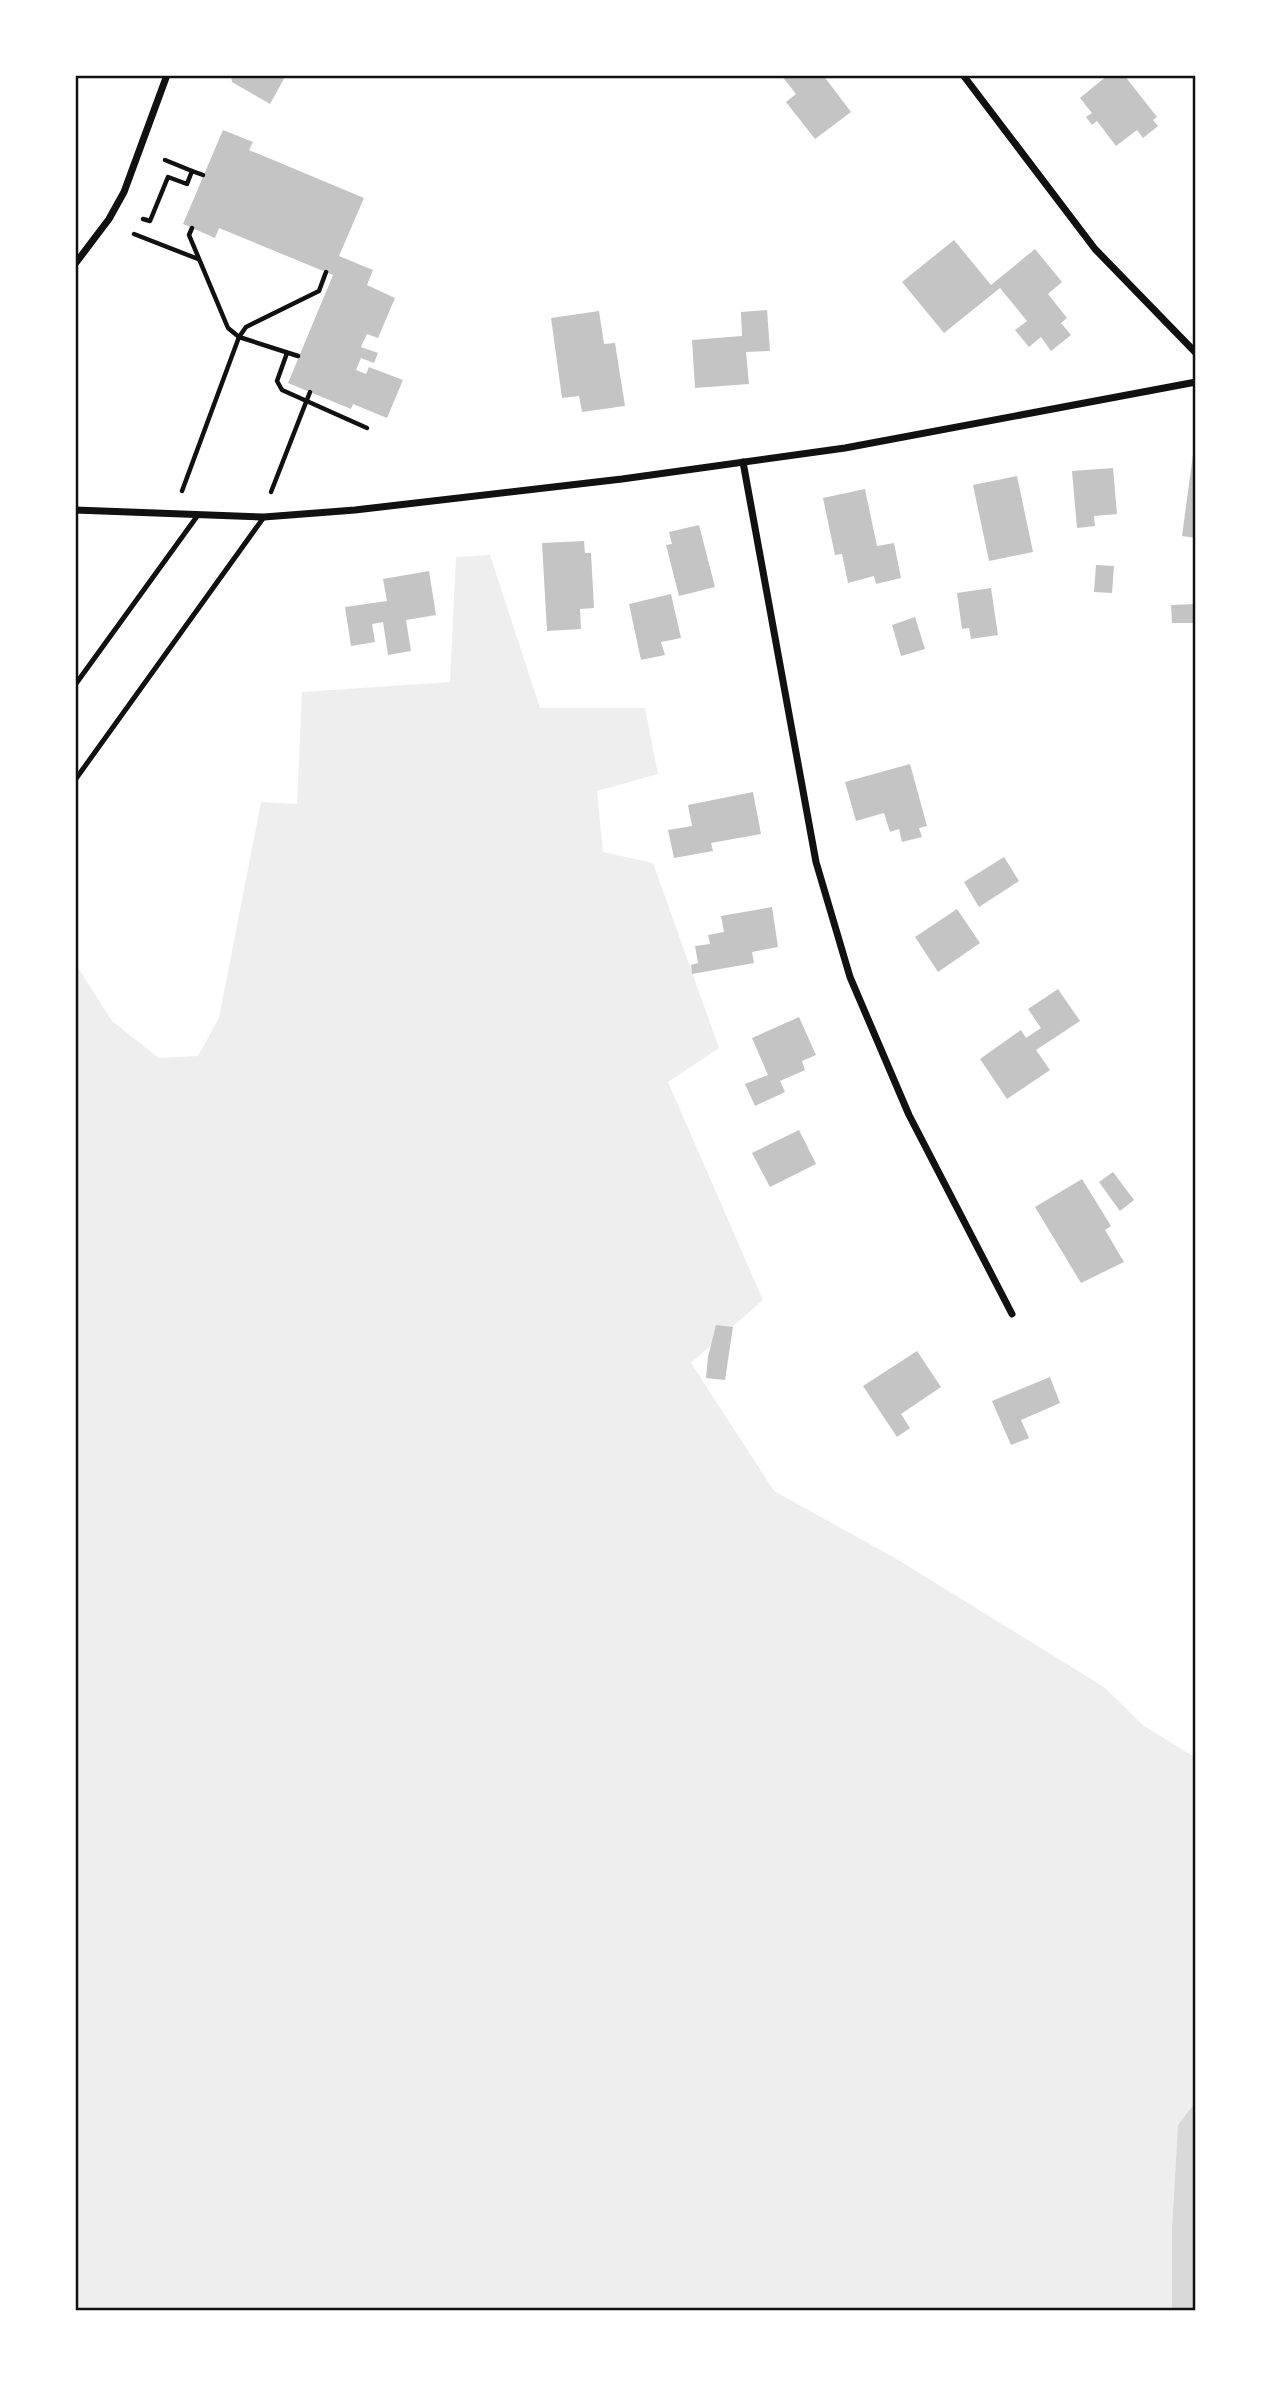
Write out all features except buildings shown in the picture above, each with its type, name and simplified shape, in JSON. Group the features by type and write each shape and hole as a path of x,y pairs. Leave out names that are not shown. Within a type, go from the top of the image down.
{"street":[{"path":"75,264 124,192 167,75"},
{"path":"963,75 1095,248 1196,353"},
{"path":"75,510 264,517 355,510 622,479 858,446 1196,382"},
{"path":"743,462 816,862 850,977 909,1115 1012,1314"}],"lane":[{"path":"75,685 198,515"},
{"path":"75,780 264,517"}],"path":[{"path":"165,160 204,175"},
{"path":"143,219 150,221 168,177 187,184 192,171"},
{"path":"192,228 189,235 228,328 239,337 298,356"},
{"path":"134,234 200,260"},
{"path":"182,491 239,337 246,327 318,291 326,272"},
{"path":"286,353 278,376 278,386 288,394 368,428"},
{"path":"271,492 310,392"}],"shaded area":[{"path":"490,555 540,708 645,708 658,774 597,791 603,852 653,863 719,1048 668,1082 763,1300 691,1363 774,1491 895,1558 1104,1687 1144,1726 1196,1758 1196,2101 1178,2125 1172,2226 1172,2311 75,2311 75,963 112,1021 159,1058 198,1056 219,1018 261,802 297,804 302,692 450,682 456,557"},
{"path":"1196,2101 1196,2311 1172,2311 1172,2226 1178,2125"}]}
